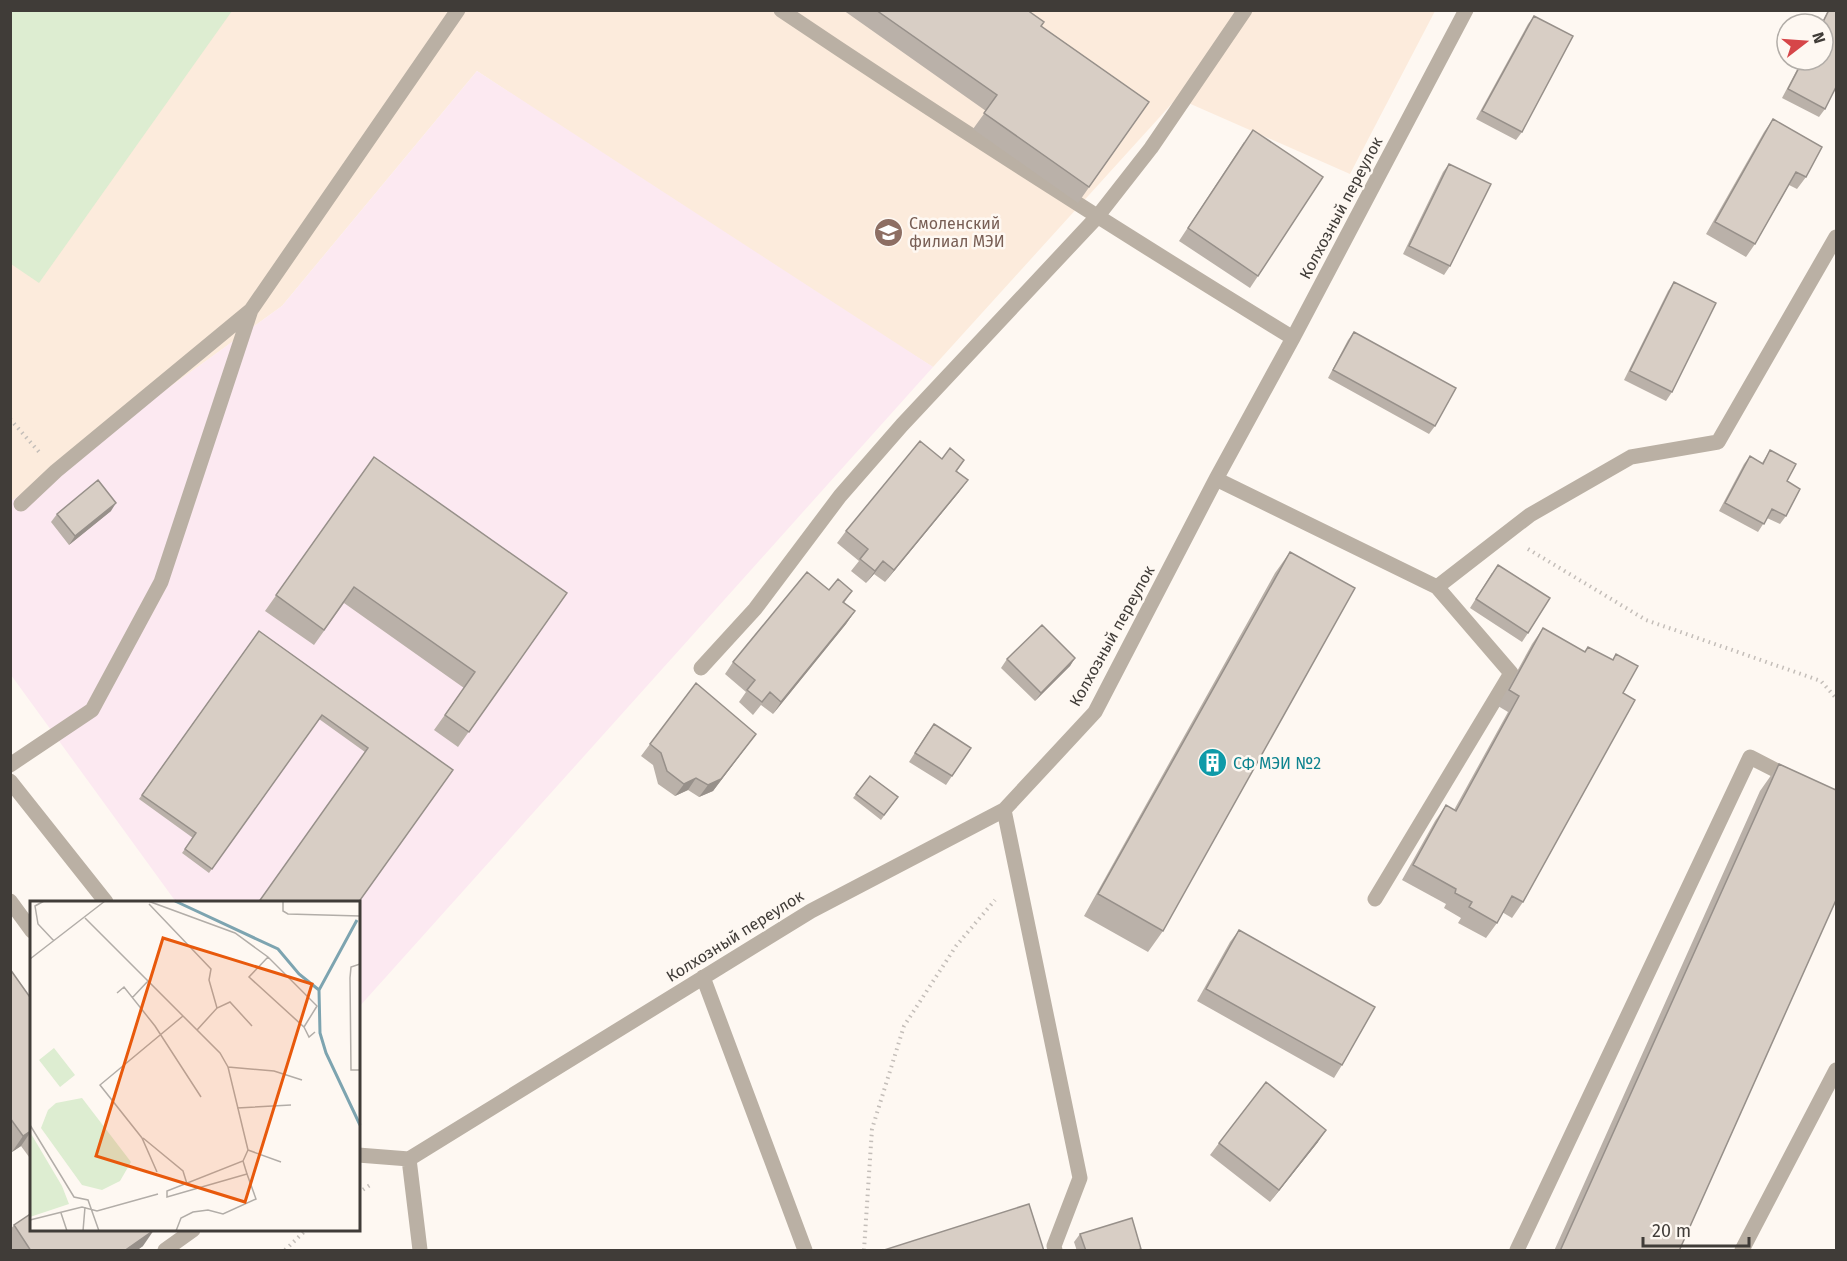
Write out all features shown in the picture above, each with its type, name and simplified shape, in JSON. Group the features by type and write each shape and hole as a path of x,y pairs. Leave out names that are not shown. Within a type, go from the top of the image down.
{"street":[{"path":"21,504 56,471 251,310 458,10"},
{"path":"781,10 932,112 1096,217 1293,338"},
{"path":"701,668 755,609 840,496 1096,217 1151,148 1245,10"},
{"name":"Колхозный переулок","path":"409,1159 810,911 1004,810 1095,712 1216,478 1293,338 1466,10"},
{"path":"1437,587 1530,515 1631,457 1718,442 1836,237"},
{"path":"10,765 92,710 161,582 251,310"},
{"path":"1216,478 1437,587 1511,673 1375,899"},
{"path":"1517,1251 1750,757 1808,786"},
{"path":"10,781 104,901"},
{"path":"1004,810 1080,1178 1054,1246 1055,1251"},
{"path":"10,900 30,928"},
{"path":"703,977 805,1251"},
{"path":"1742,1251 1836,1070"},
{"path":"360,1155 409,1159 420,1251"},
{"path":"165,1251 192,1231"}],"path":[{"path":"10,419 56,471"},
{"path":"1504,535 1646,620 1821,681 1836,698"},
{"path":"864,1251 872,1129 904,1026 956,946 1017,874"},
{"path":"285,1251 305,1231"}],"shaded area":[{"name":"Смоленский филиал МЭИ","path":"11,11 1435,11 1350,174 1177,98 933,367 809,290 477,71 282,306 11,502"},
{"path":"477,71 933,367 360,1006 360,901 175,901 11,675 10,502 282,306"}],"green space":[{"path":"10,11 232,11 39,283 11,264"}],"building":[{"path":"876,10 1027,10 1044,22 1041,26 1149,102 1089,187 984,113 997,95"},
{"path":"1836,10 1836,87 1825,109 1788,89 1797,72 1835,72 1835,12 1828,12"},
{"path":"1534,16 1573,36 1522,132 1482,111"},
{"path":"1773,119 1822,147 1806,177 1796,172 1755,244 1715,222"},
{"path":"1253,130 1323,177 1258,276 1188,228"},
{"path":"1449,164 1491,184 1450,266 1409,246"},
{"path":"1674,282 1716,303 1672,392 1630,371"},
{"path":"1354,332 1456,388 1435,426 1333,370"},
{"path":"920,441 942,459 950,448 964,460 956,471 968,480 894,570 883,561 875,571 860,559 868,549 846,531"},
{"path":"1770,450 1796,464 1787,481 1800,489 1786,516 1772,509 1764,524 1725,503 1750,456 1763,464"},
{"path":"374,457 567,593 469,732 445,715 475,672 354,587 324,630 276,595"},
{"path":"98,480 116,503 75,536 57,514"},
{"name":"СФ МЭИ №2","path":"1290,552 1355,588 1163,931 1098,894"},
{"path":"1498,565 1550,598 1528,633 1476,599"},
{"path":"807,572 829,590 838,579 852,591 843,602 855,611 781,702 770,692 762,702 747,690 755,680 733,662"},
{"path":"1042,625 1075,658 1041,693 1007,659"},
{"path":"1543,628 1585,652 1588,647 1613,660 1616,654 1638,666 1623,693 1635,700 1523,902 1512,896 1497,923 1469,907 1472,902 1455,893 1456,889 1413,865 1446,805 1456,811 1519,696 1509,690"},
{"path":"259,631 453,770 359,901 259,901 368,748 322,715 212,869 185,849 196,833 142,795"},
{"path":"696,683 756,734 721,779 708,785 696,778 684,784 667,771 661,753 650,744"},
{"path":"934,724 971,748 952,776 915,753"},
{"path":"1779,764 1836,790 1836,900 1679,1251 1560,1251"},
{"path":"870,776 898,797 884,815 856,794"},
{"path":"1239,930 1375,1007 1342,1065 1206,989"},
{"path":"10,969 30,997 30,1131 23,1136 10,1118"},
{"path":"1266,1082 1326,1130 1279,1190 1219,1143"},
{"path":"1029,1204 1044,1251 884,1251 884,1250"},
{"path":"30,1214 30,1231 153,1231 124,1251 31,1251 14,1225"},
{"path":"1132,1218 1141,1249 1086,1251 1080,1234"}],"place":[{"name":"Смоленский филиал МЭИ","path":"888,232"},
{"name":"СФ МЭИ №2","path":"1212,763"}]}
